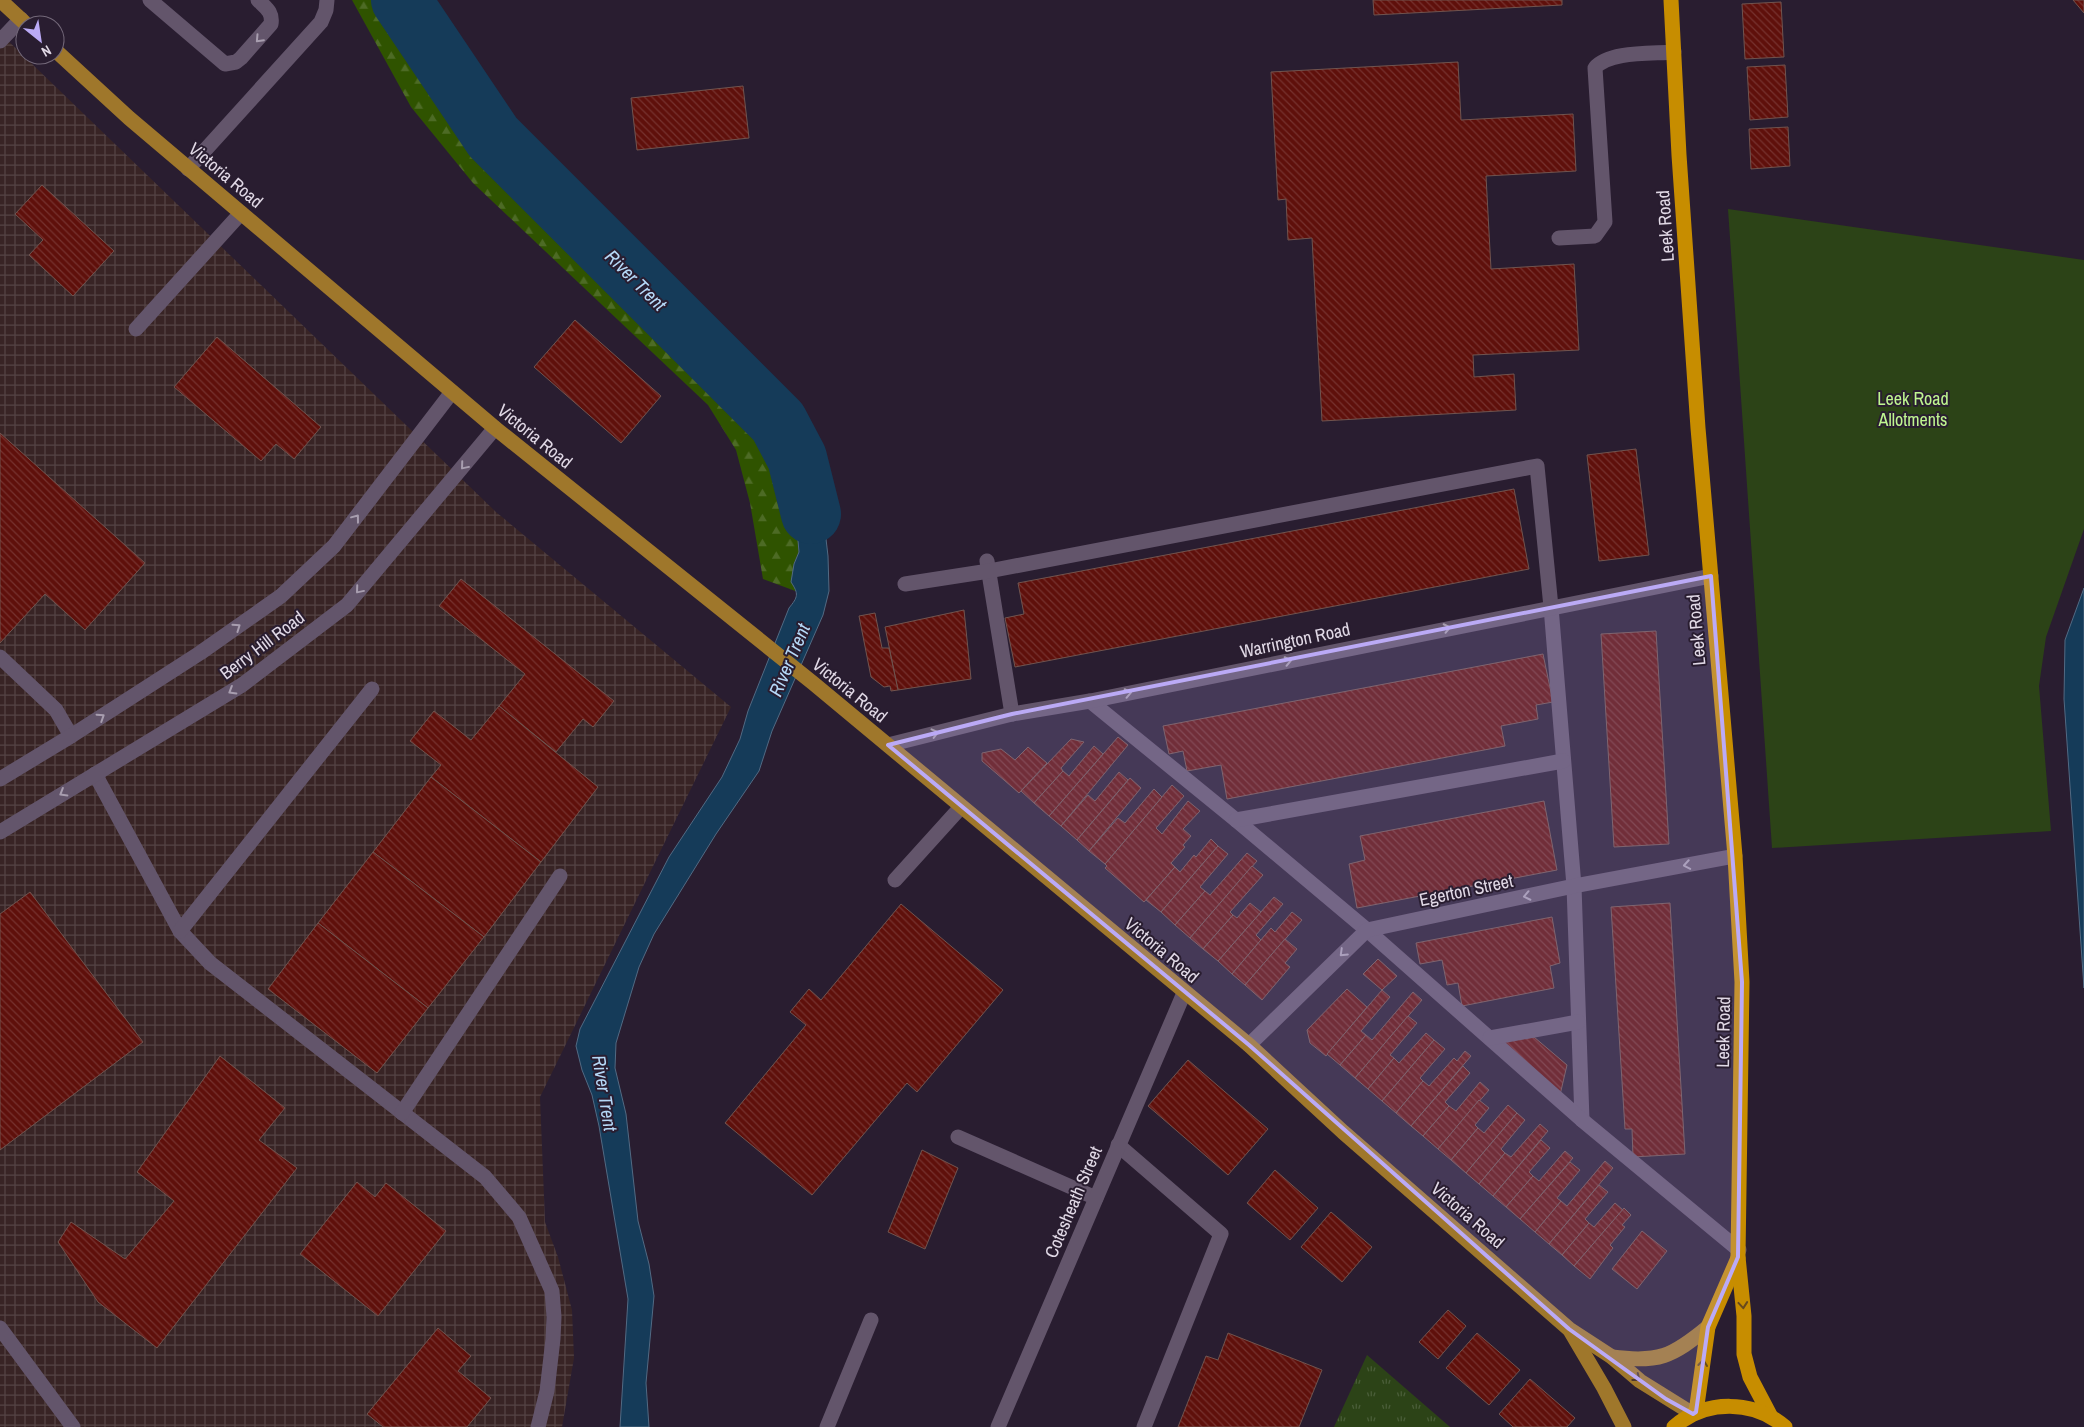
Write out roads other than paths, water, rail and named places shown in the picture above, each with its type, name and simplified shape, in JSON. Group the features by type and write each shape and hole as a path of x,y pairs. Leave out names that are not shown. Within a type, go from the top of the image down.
{"highway":[{"name":"Leek Road","path":"1672,0 1680,164 1711,576 1735,856 1742,982 1738,1253 1744,1316 1744,1354 1750,1376 1770,1415"},
{"name":"Leek Road","path":"1694,1413 1708,1328 1738,1253"},
{"path":"1674,1427 1694,1413 1716,1407 1738,1407 1757,1409 1770,1415 1785,1427"}],"main road":[{"path":"0,0 16,15"},
{"name":"Victoria Road","path":"65,59 188,169 495,428 813,683 1184,993 1249,1045 1343,1132 1569,1329 1612,1358 1640,1381 1694,1413"},
{"path":"1612,1358 1641,1361 1662,1357 1688,1343 1708,1328"},
{"name":"Victoria Road","path":"1569,1329 1604,1388 1624,1427"}],"street":[{"path":"150,0 225,64 236,62 242,58 271,24 272,17 270,12 258,0"},
{"path":"188,169 320,22 326,10 327,0"},
{"path":"0,41 15,29"},
{"path":"1559,238 1596,236 1605,222 1595,68 1600,61 1612,57 1674,52"},
{"path":"136,329 241,213"},
{"name":"Berry Hill Road","path":"0,779 72,736 200,653 281,596 334,546 452,392"},
{"name":"Berry Hill Road","path":"0,832 242,685 346,605 495,428"},
{"path":"905,584 988,566 1536,466 1551,607 1574,886 1582,1120"},
{"path":"988,566 1012,714"},
{"name":"Warrington Road","path":"888,745 1012,714 1090,701 1711,576"},
{"path":"0,657 56,710 72,736"},
{"path":"180,931 372,689"},
{"path":"1090,701 1367,930 1582,1120 1738,1253"},
{"path":"1236,820 1563,761"},
{"path":"96,774 180,931 210,963 484,1176 520,1217 552,1291 554,1317 547,1391 538,1427"},
{"path":"895,880 962,807"},
{"name":"Egerton Street","path":"1367,930 1574,886 1735,856"},
{"path":"402,1113 560,876"},
{"path":"1249,1045 1367,930"},
{"name":"Cotesheath Street","path":"998,1427 1184,993"},
{"path":"1490,1038 1578,1022"},
{"path":"958,1137 1096,1198"},
{"path":"1118,1145 1222,1234 1144,1427"},
{"path":"827,1427 871,1320"},
{"path":"0,1328 73,1427"}],"water":[{"path":"790,415 808,449 819,479 828,556 829,591 823,615 772,731 759,771 716,834 654,934 639,967 616,1043 615,1068 626,1114 638,1221 649,1264 654,1296 646,1383 649,1427 620,1427 628,1299 599,1126 592,1095 582,1070 576,1046 580,1029 669,857 722,777 740,739 748,711 789,608 796,598 791,582 794,564 799,552 795,506 780,460"},
{"path":"2084,588 2084,988 2064,699 2065,640"}],"waterway":[{"name":"River Trent","path":"401,0 493,137 778,422 797,458 811,514"}],"park label":[{"name":"Leek Road Allotments","path":"1913,408"}]}
